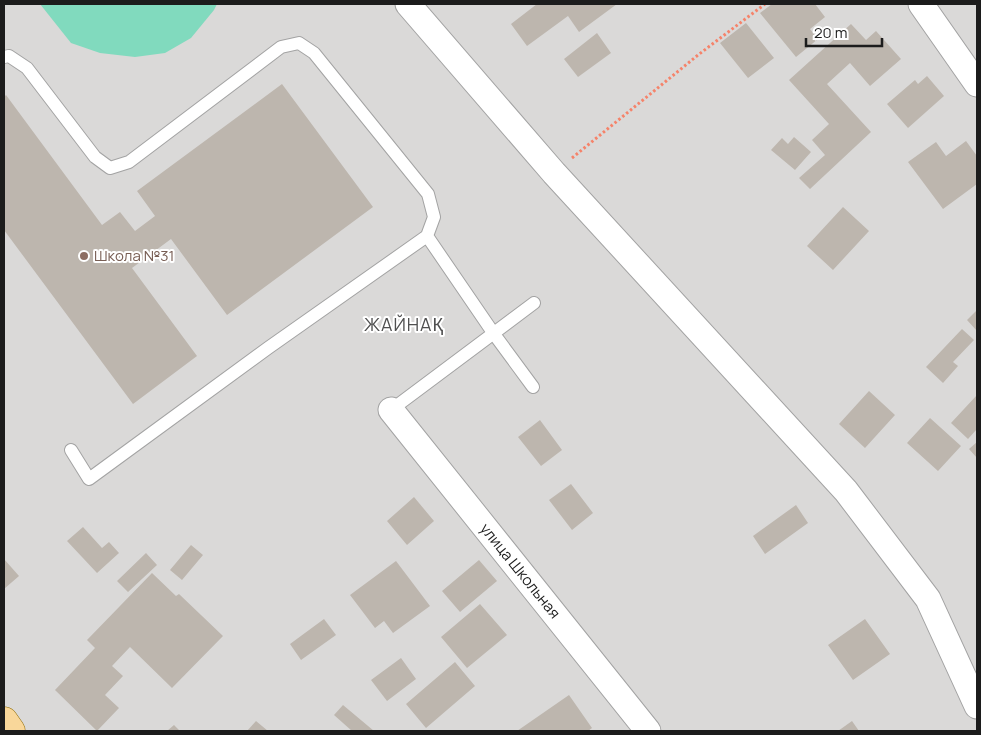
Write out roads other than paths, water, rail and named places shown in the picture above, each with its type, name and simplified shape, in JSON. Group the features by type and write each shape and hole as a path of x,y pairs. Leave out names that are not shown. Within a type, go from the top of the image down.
{"main road":[{"path":"4,721 11,731"}],"street":[{"path":"408,4 554,173 846,490 928,599 977,706"},
{"path":"921,4 977,84"},
{"name":"улица Школьная","path":"391,410 648,731"}],"lane":[{"path":"4,57 9,56 27,68 95,157 110,168 129,162 281,48 299,43 314,53 428,194 434,216 427,236 268,348 89,479 70,450"},
{"path":"427,236 533,387"},
{"path":"391,410 534,303"}],"place":[{"name":"Школа №31","path":"84,256"}],"district":[{"name":"ЖАЙНАҚ","path":"404,325"}]}
